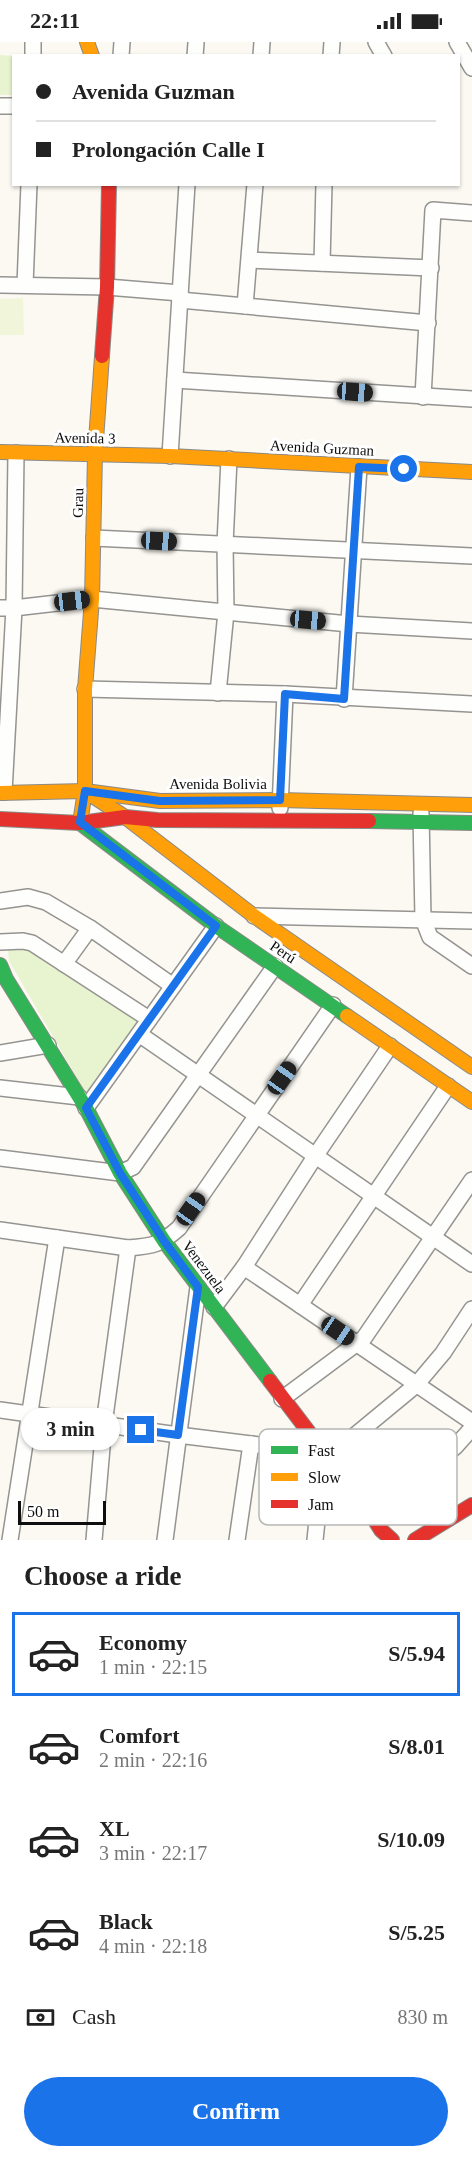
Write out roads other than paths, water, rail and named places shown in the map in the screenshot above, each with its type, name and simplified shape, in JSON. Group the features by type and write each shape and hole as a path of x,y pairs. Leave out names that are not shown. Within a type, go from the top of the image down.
{"street":[{"path":"457,42 472,69"},
{"path":"25,285 29,186"},
{"name":"Grau","path":"80,822 85,791 85,689 92,598 95,454 107,287 109,186"},
{"path":"170,456 187,186"},
{"path":"245,306 255,186"},
{"path":"322,263 324,186"},
{"path":"423,397 433,210 472,213"},
{"path":"250,260 431,268"},
{"path":"0,285 107,287 245,306 428,323"},
{"path":"175,380 472,399"},
{"name":"Avenida 3","path":"0,452 170,456"},
{"path":"2,793 7,608 16,453"},
{"name":"Avenida Guzman","path":"170,456 472,472"},
{"path":"218,693 226,612 225,544 229,459"},
{"path":"344,699 359,467"},
{"path":"94,538 472,556"},
{"path":"7,608 92,598 349,624 472,631"},
{"path":"85,689 285,694 344,699 472,704"},
{"path":"279,819 285,694"},
{"name":"Avenida Bolivia","path":"2,793 85,791 160,801 280,800 472,806"},
{"name":"Perú","path":"85,791 125,817 254,916 472,1067"},
{"path":"421,804 423,919 430,937 472,966"},
{"path":"0,819 80,822 125,817 158,820 279,819 472,823"},
{"name":"Perú","path":"80,822 216,926 472,1102"},
{"path":"0,901 38,898 90,928 173,986"},
{"path":"254,916 472,921"},
{"path":"0,1088 82,1102 139,1034 216,926"},
{"path":"64,963 90,928"},
{"path":"0,942 32,943 149,1019"},
{"path":"0,1158 120,1173 133,1167 275,966"},
{"name":"Venezuela","path":"2,974 48,1045 120,1173 164,1241 305,1429"},
{"path":"0,1230 128,1248 149,1246 164,1241 178,1228 333,1005"},
{"path":"139,1034 472,1264"},
{"path":"0,1053 48,1045"},
{"path":"214,1307 244,1267 390,1046"},
{"path":"300,1305 448,1086"},
{"path":"282,1399 358,1344 472,1180"},
{"path":"10,1540 57,1238"},
{"path":"94,1540 104,1424 128,1248"},
{"path":"244,1267 472,1422"},
{"path":"165,1540 198,1287"},
{"path":"363,1429 416,1385 443,1353 472,1309"},
{"path":"0,1410 259,1445"},
{"path":"457,1445 472,1428"},
{"path":"237,1540 251,1444"},
{"path":"457,1514 472,1505"},
{"path":"315,1540 317,1525"},
{"name":"Venezuela","path":"378,1525 392,1540"},
{"path":"415,1540 439,1525"}]}
